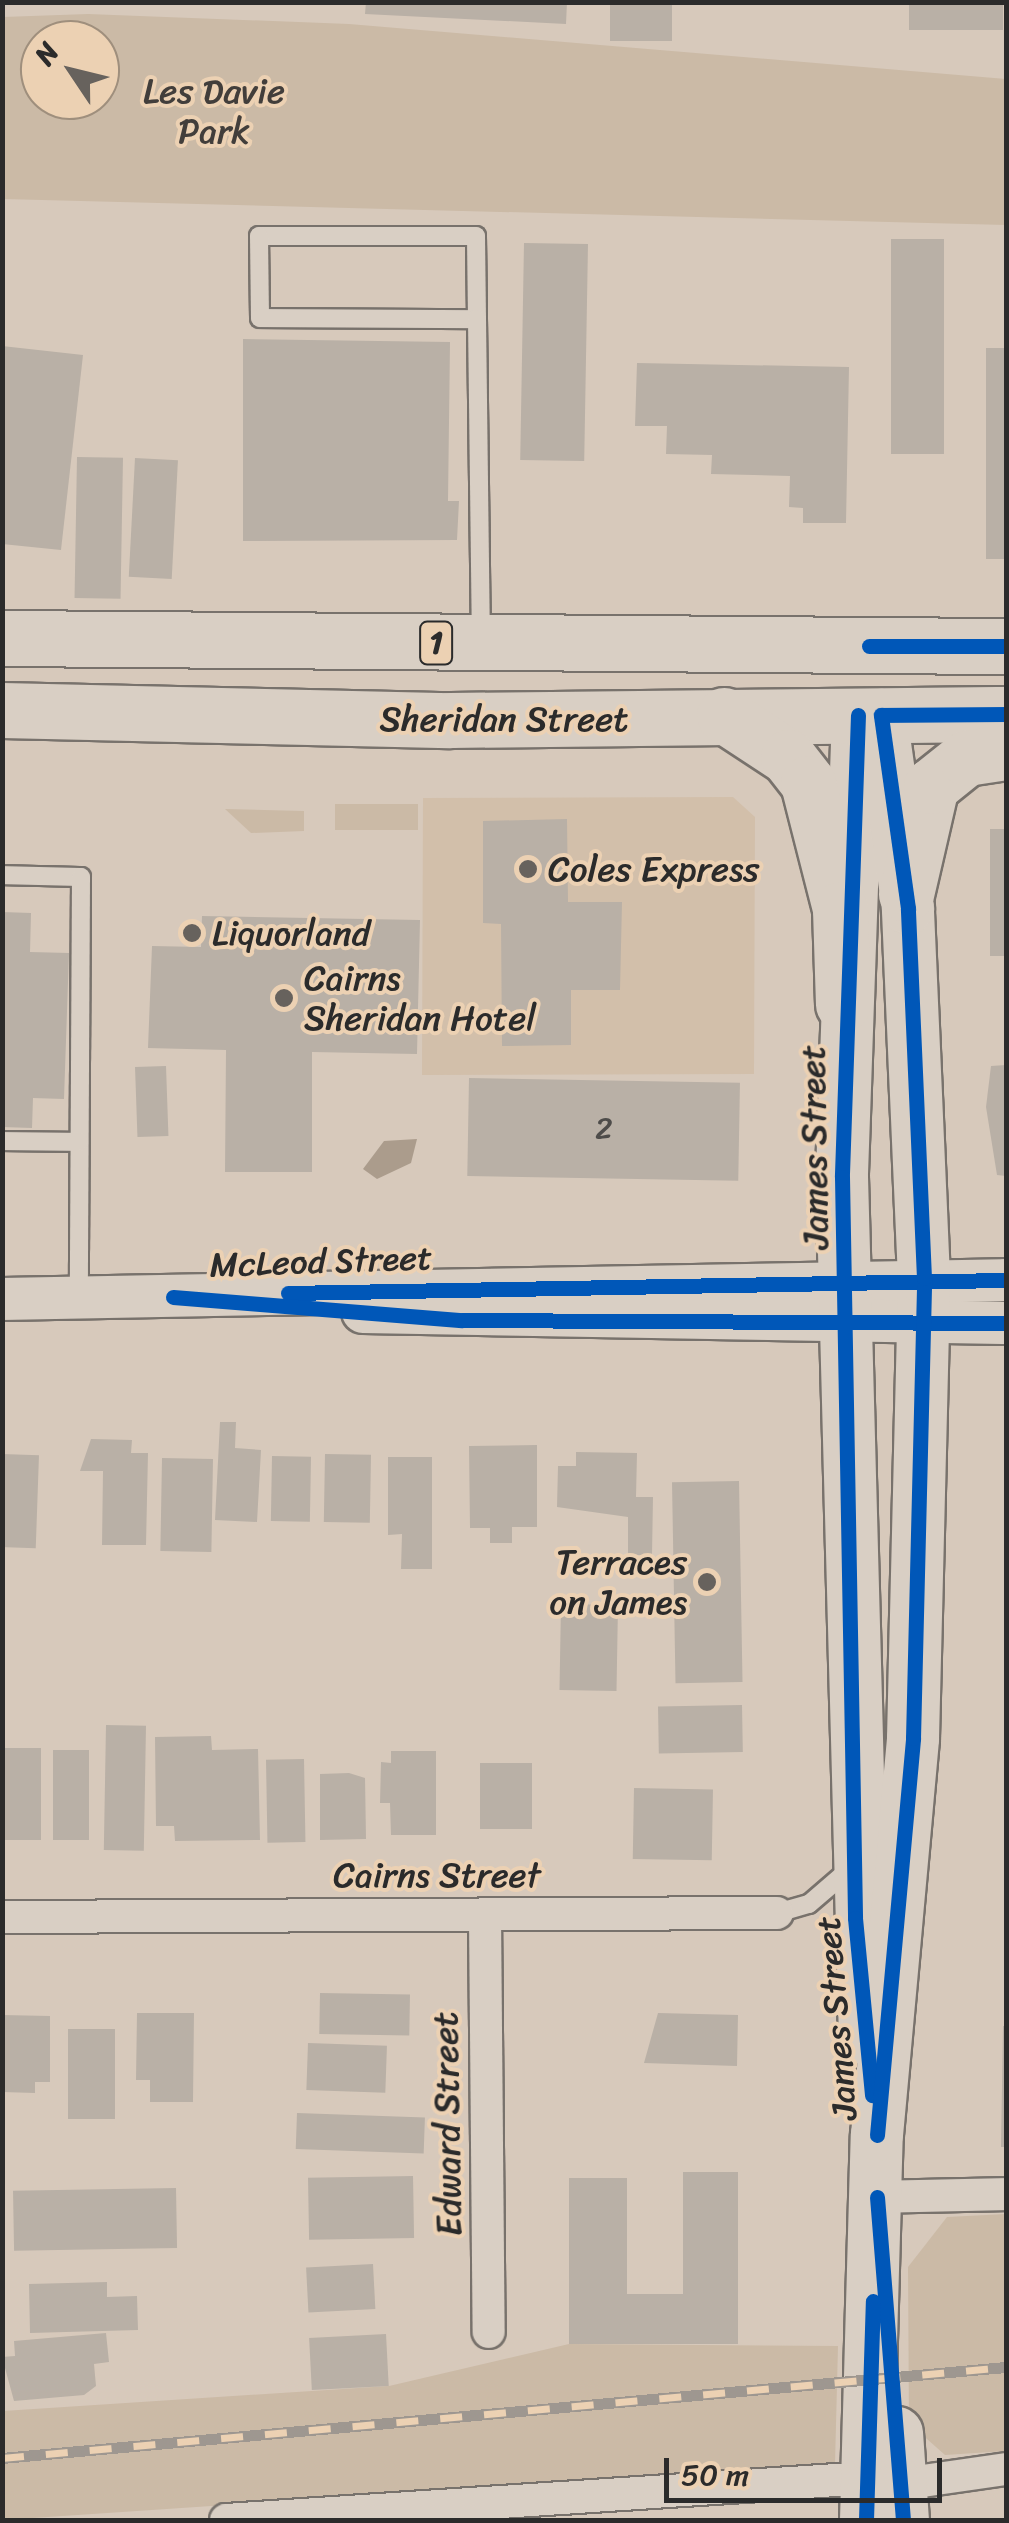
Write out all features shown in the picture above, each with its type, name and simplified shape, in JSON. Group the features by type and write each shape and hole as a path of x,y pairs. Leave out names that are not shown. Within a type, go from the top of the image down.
{"highway":[{"name":"1","path":"2,638 1006,646"},
{"path":"869,646 869,715"},
{"name":"Sheridan Street","path":"2,710 724,716 1006,714"},
{"path":"724,716 788,757 808,782 840,909 844,1004"},
{"path":"906,894 926,792 966,758 1006,752"}],"main road":[{"name":"James Street","path":"869,715 906,894 924,1301 912,1769 877,2135"},
{"name":"James Street","path":"869,715 844,1004 846,1303 855,1864 877,2135 884,2501"}],"street":[{"name":"McLeod Street","path":"2,1299 173,1297 462,1320 924,1301 1006,1280"},
{"name":"McLeod Street","path":"924,1301 1006,1323"},
{"name":"Cairns Street","path":"2,1917 776,1913"},
{"name":"Edward Street","path":"484,1915 489,2332"},
{"path":"878,2197 1006,2194"},
{"path":"226,2520 884,2501 1006,2469"}],"lane":[{"path":"477,319 260,318 259,236 476,236 481,644"},
{"path":"2,875 81,877 79,1298"},
{"path":"2,1142 79,1142"},
{"name":"Cairns Street","path":"776,1913 809,1904 855,1864"}],"shaded area":[{"path":"733,797 755,817 754,1074 422,1075 423,798"},
{"path":"417,1139 411,1163 377,1179 363,1169 384,1141"}],"green space":[{"name":"Les Davie Park","path":"88,14 349,24 1006,79 1006,225 3,199 3,17"},
{"path":"335,804 418,804 418,830 335,830"},
{"path":"225,809 304,811 304,831 251,833"},
{"path":"1006,2214 1006,2451 945,2455 909,2423 908,2267 947,2217"},
{"path":"569,2344 838,2346 835,2464 3,2520 3,2411 389,2386"}],"building":[{"path":"366,2 567,2 566,24 365,14"},
{"path":"610,2 672,2 672,41 610,41"},
{"path":"909,2 1003,2 1003,30 909,30"},
{"path":"891,239 944,239 944,454 891,454"},
{"path":"524,243 588,244 584,461 520,460"},
{"path":"243,339 450,342 448,501 459,501 457,540 243,541"},
{"path":"2,346 83,355 61,550 2,544"},
{"path":"986,348 1006,348 1006,559 986,559"},
{"path":"637,363 849,367 846,523 803,523 803,508 789,507 790,476 711,474 712,455 666,454 667,426 635,426"},
{"path":"77,457 123,458 121,599 75,598"},
{"path":"135,458 178,460 172,579 129,577"},
{"path":"567,819 568,902 622,902 620,990 571,990 571,1045 502,1046 501,924 483,923 483,821"},
{"path":"990,829 1006,829 1006,956 990,956"},
{"path":"2,912 31,913 30,952 69,953 64,1099 33,1098 32,1128 2,1127"},
{"name":"Cairns Sheridan Hotel","path":"202,916 420,920 417,1054 312,1052 312,1172 225,1172 226,1050 148,1048 152,946 201,947"},
{"path":"1006,1065 1006,1176 997,1175 986,1107 991,1066"},
{"path":"166,1066 168,1136 137,1137 135,1067"},
{"path":"469,1078 740,1083 738,1181 467,1176"},
{"path":"220,1422 236,1422 235,1448 261,1450 257,1522 215,1520"},
{"path":"91,1439 132,1440 131,1453 148,1453 146,1545 102,1545 103,1471 80,1471"},
{"path":"537,1445 537,1527 512,1527 512,1543 490,1543 490,1528 470,1528 469,1446"},
{"path":"576,1452 637,1453 636,1497 653,1497 652,1555 628,1555 628,1517 557,1507 558,1466 576,1466"},
{"path":"2,1454 39,1455 36,1548 2,1547"},
{"path":"325,1454 371,1455 370,1523 324,1522"},
{"path":"272,1456 311,1457 310,1522 271,1521"},
{"path":"388,1457 432,1457 432,1569 401,1569 402,1534 388,1535"},
{"path":"162,1458 213,1459 211,1552 160,1551"},
{"name":"Terraces on James","path":"739,1481 743,1682 676,1683 672,1482"},
{"path":"561,1604 618,1605 616,1691 559,1690"},
{"path":"742,1705 743,1752 659,1753 658,1706"},
{"path":"106,1725 146,1726 144,1851 104,1850"},
{"path":"211,1736 212,1750 258,1749 260,1840 175,1841 174,1826 156,1826 155,1737"},
{"path":"2,1748 41,1748 41,1840 2,1840"},
{"path":"53,1750 89,1750 89,1840 53,1840"},
{"path":"391,1751 436,1751 436,1835 391,1835 390,1803 380,1803 381,1762 391,1763"},
{"path":"304,1759 305,1842 267,1843 266,1760"},
{"path":"480,1763 532,1763 532,1829 480,1829"},
{"path":"349,1773 365,1778 366,1839 320,1840 320,1774"},
{"path":"634,1788 713,1789 712,1860 633,1859"},
{"path":"320,1993 410,1995 409,2036 319,2034"},
{"path":"137,2013 194,2013 193,2102 150,2102 150,2080 136,2080"},
{"path":"658,2013 738,2015 737,2066 644,2063"},
{"path":"2,2015 50,2016 50,2082 35,2082 35,2093 2,2092"},
{"path":"1006,2026 1006,2147 1001,2147"},
{"path":"68,2029 115,2029 115,2119 68,2119"},
{"path":"308,2043 387,2046 385,2093 306,2090"},
{"path":"297,2113 425,2117 424,2153 296,2149"},
{"path":"683,2172 738,2172 738,2344 569,2344 569,2178 627,2178 627,2294 683,2294"},
{"path":"413,2176 414,2238 309,2240 308,2178"},
{"path":"176,2188 177,2248 14,2251 13,2191"},
{"path":"373,2264 375,2309 308,2312 306,2268"},
{"path":"107,2282 107,2297 137,2296 138,2330 30,2333 29,2284"},
{"path":"106,2333 109,2362 94,2364 96,2386 84,2395 14,2401 2,2357 15,2356 14,2341"},
{"path":"386,2334 389,2386 312,2390 309,2338"}],"railway":[{"path":"2,2458 1006,2367"}],"cycle path":[{"path":"869,646 1006,646"},
{"path":"877,2135 913,1738 924,1278 908,908 881,715 1006,714"},
{"path":"858,715 842,1177 855,1918 872,2095"},
{"path":"288,1293 1006,1280"},
{"path":"173,1297 462,1320 1006,1323"},
{"path":"877,2197 903,2520"},
{"path":"866,2520 873,2301"}],"place":[{"name":"Coles Express","path":"528,869"},
{"name":"Liquorland","path":"192,933"},
{"name":"Cairns Sheridan Hotel","path":"284,998"},
{"name":"Terraces on James","path":"707,1582"}]}
